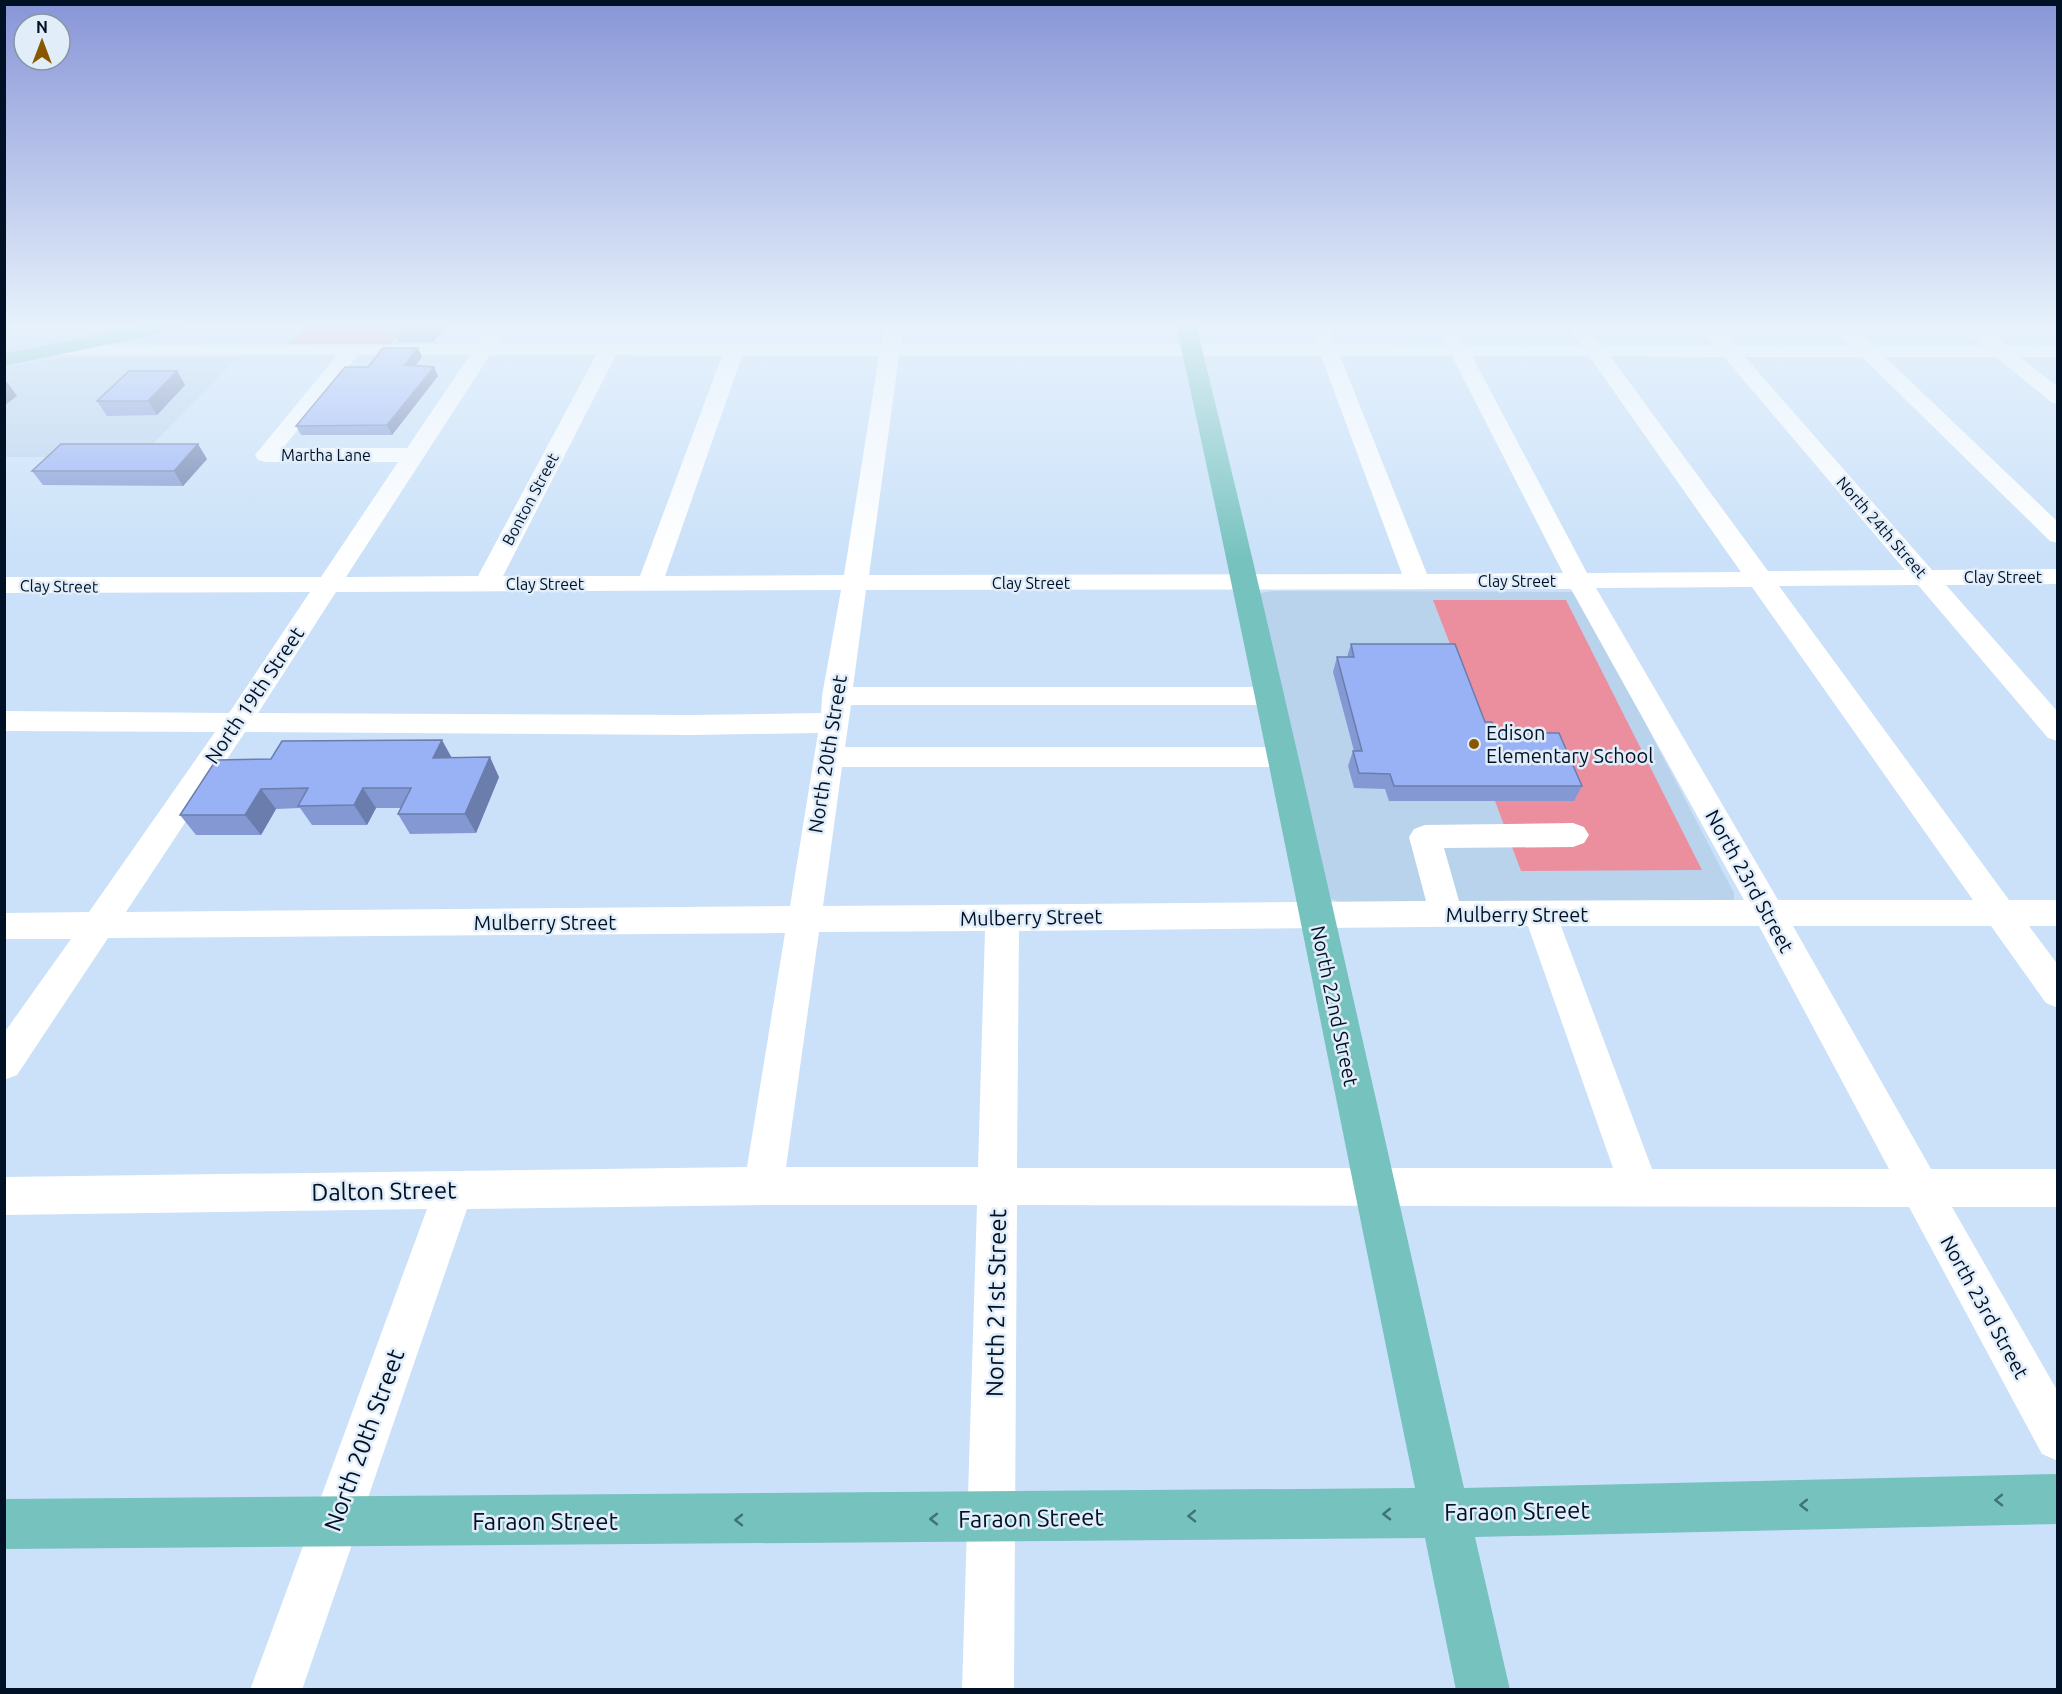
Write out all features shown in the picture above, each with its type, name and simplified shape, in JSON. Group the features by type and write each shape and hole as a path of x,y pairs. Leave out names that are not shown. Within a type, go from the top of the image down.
{"main road":[{"name":"North 22nd Street","path":"1204,403 1246,582 1315,915 1483,1689"},
{"name":"Faraon Street","path":"4,1524 1445,1513 2058,1499"}],"street":[{"name":"Martha Lane","path":"309,403 266,455 413,455"},
{"name":"North 19th Street","path":"4,1064 237,722 448,403"},
{"name":"Bonton Street","path":"486,585 581,403"},
{"path":"650,584 715,403"},
{"name":"North 20th Street","path":"764,1186 882,403"},
{"path":"1348,403 1417,581"},
{"name":"North 23rd Street","path":"1486,403 1579,581 1768,912 2058,1438"},
{"path":"1633,403 2058,993"},
{"name":"North 24th Street","path":"1775,403 2058,731"},
{"path":"1921,403 2058,536"},
{"name":"Clay Street","path":"4,585 1579,581 2058,576"},
{"path":"4,721 692,725 834,709 1270,696"},
{"path":"827,757 1283,757"},
{"path":"1446,914 1425,837 1574,835"},
{"path":"1540,913 1639,1186"},
{"name":"Mulberry Street","path":"4,926 1540,913 2058,913"},
{"name":"North 21st Street","path":"988,1689 1002,917"},
{"name":"Dalton Street","path":"4,1196 764,1186 998,1188 1374,1185 2058,1188"},
{"name":"North 20th Street","path":"276,1689 454,1190"}],"shaded area":[{"path":"4,403 193,403 140,457 5,457"},
{"name":"Edison Elementary School","path":"1273,591 1572,592 1579,596 1734,893 1734,900 1340,902 1328,898 1259,597 1261,593"},
{"path":"1433,600 1566,600 1702,870 1521,871 1495,801 1490,748"}],"building":[{"path":"315,403 405,403 387,425 296,426"},
{"path":"61,444 198,444 174,471 32,471"},
{"name":"Edison Elementary School","path":"1351,644 1455,644 1485,722 1492,722 1497,733 1559,733 1582,786 1394,786 1390,774 1359,773 1353,751 1362,751 1337,657 1354,657"},
{"path":"442,740 433,758 490,757 465,814 398,814 411,788 363,788 354,805 298,806 308,788 261,789 245,815 180,815 216,760 271,759 282,741"}],"place":[{"name":"Edison Elementary School","path":"1474,744"}]}
